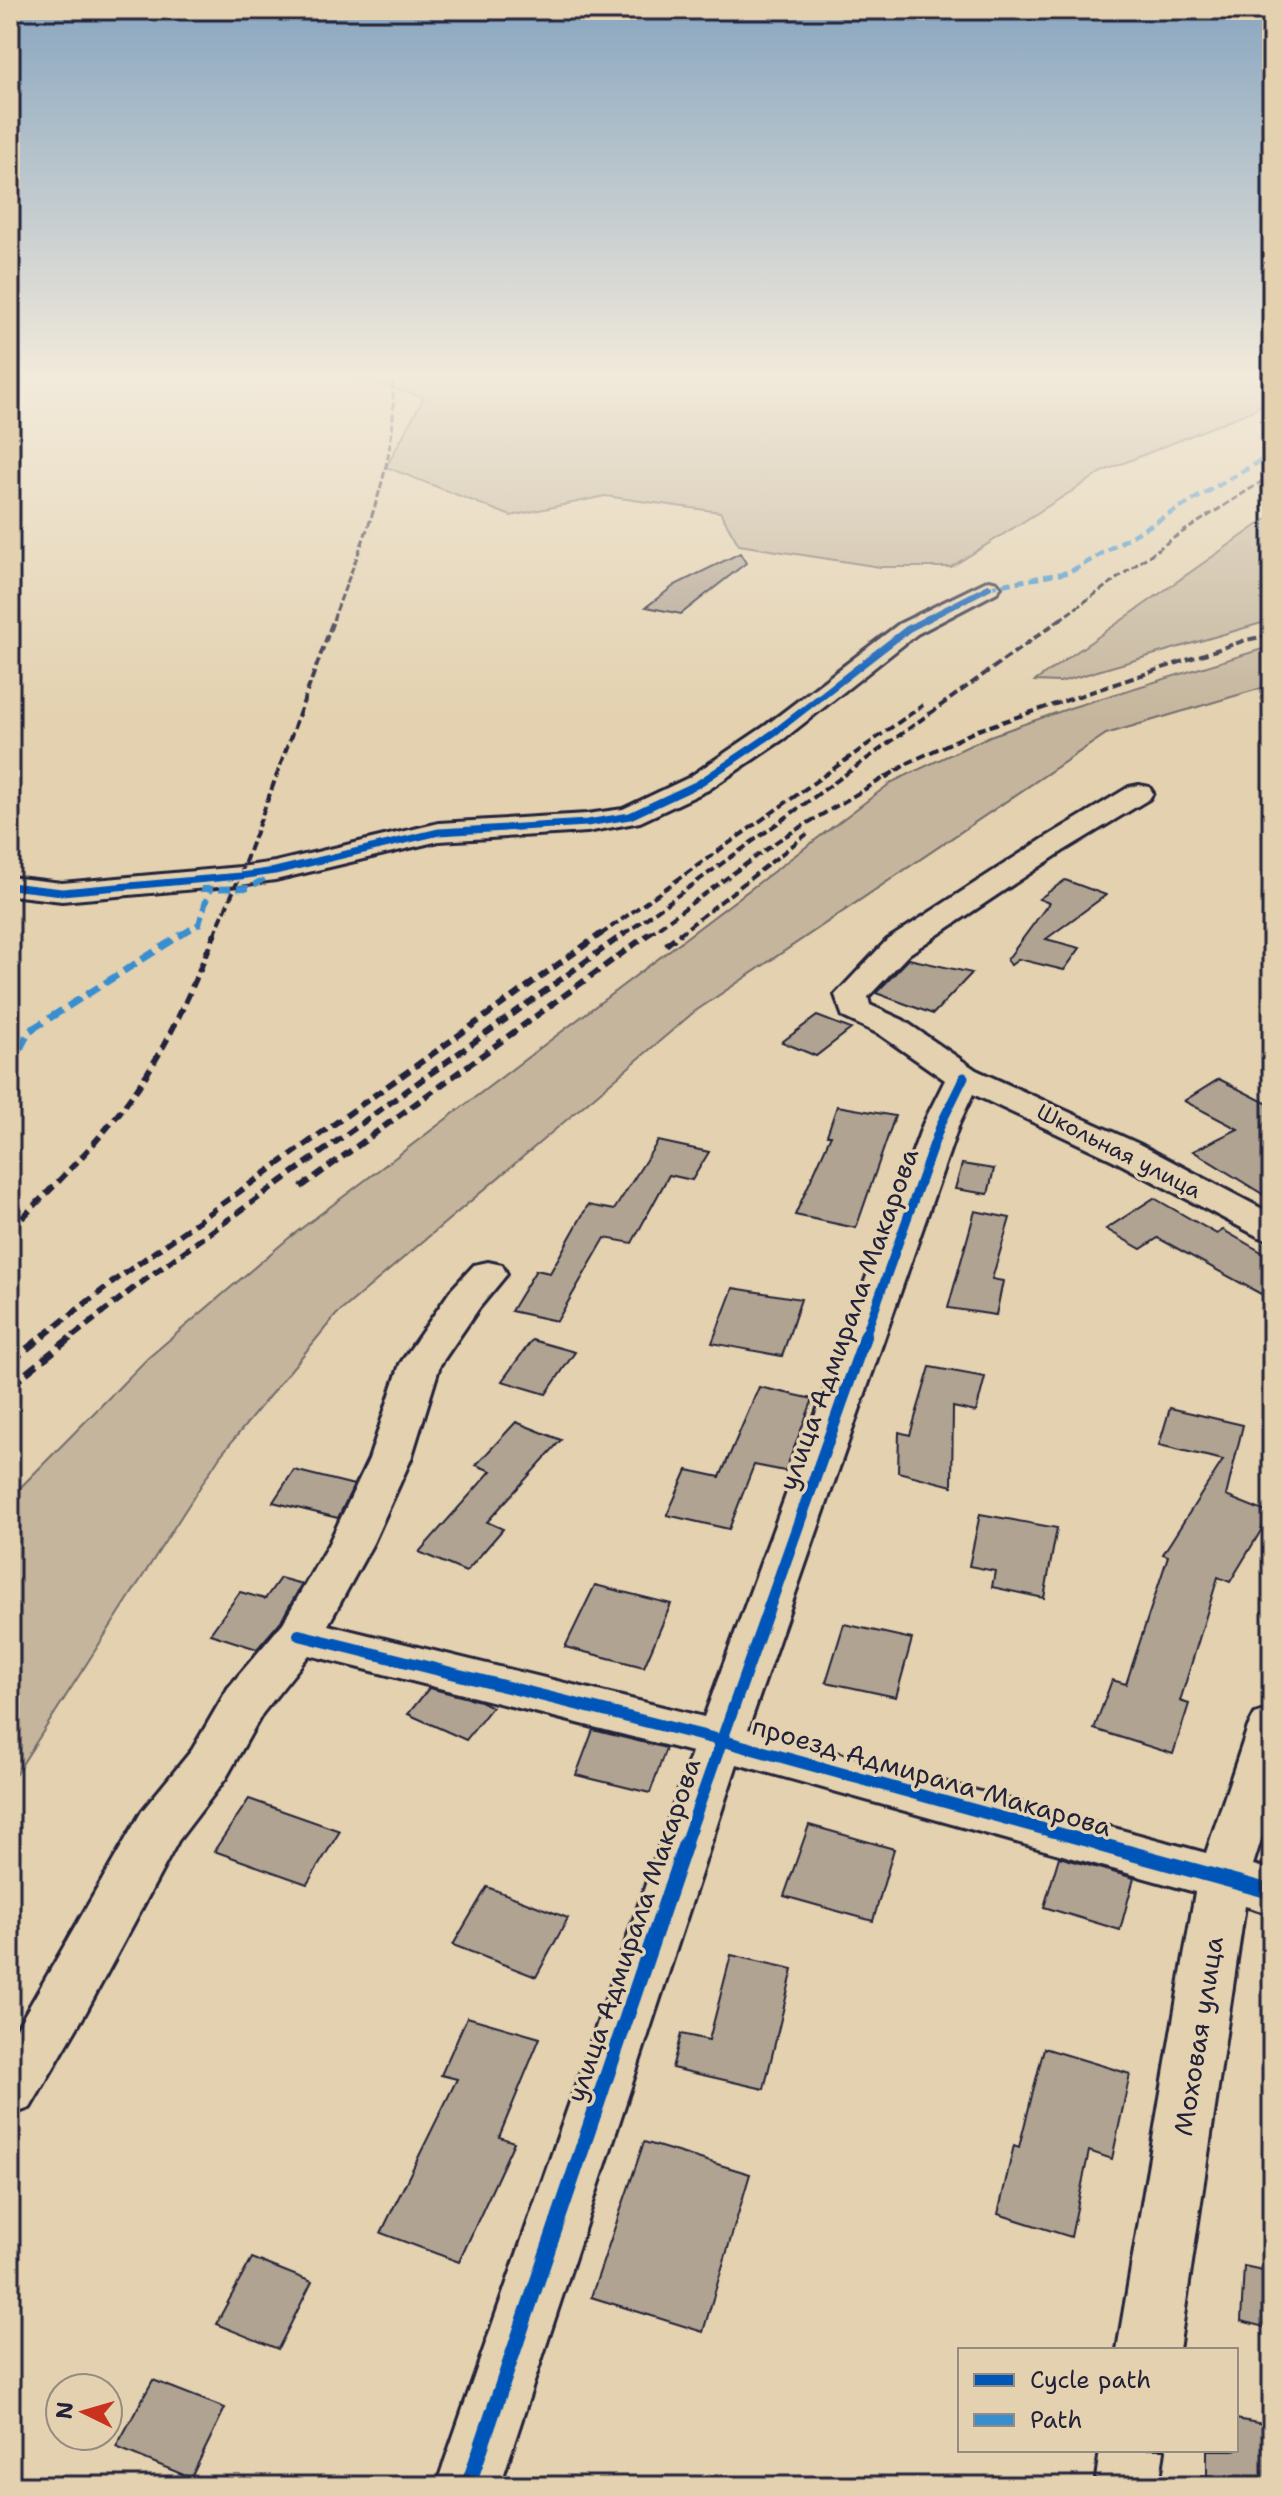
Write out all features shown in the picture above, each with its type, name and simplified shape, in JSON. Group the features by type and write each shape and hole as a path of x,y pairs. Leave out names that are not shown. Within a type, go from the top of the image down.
{"street":[{"path":"10,886 62,892 240,876 439,832 587,823 630,816 698,784 775,732 908,629 989,587"},
{"name":"Школьная улица","path":"1139,793 1053,845 898,947 851,995 855,1010 891,1027 964,1077 1126,1152 1272,1229"},
{"name":"улица Адмирала Макарова","path":"468,2486 720,1740 941,1124 964,1077"},
{"path":"10,2090 102,1935 160,1826 209,1764 245,1701 299,1635 351,1543 390,1459 420,1364 465,1299 488,1274"},
{"name":"проезд Адмирала Макарова","path":"299,1635 720,1740 1248,1886"},
{"name":"Моховая улица","path":"1148,2348 1248,1886 1272,1727"},
{"path":"1127,2486 1132,2452"}],"shaded area":[{"path":"441,488 1076,488 951,567 880,567 739,545 720,512 605,496 511,516"},
{"path":"1272,515 1272,620 1060,682 1035,681"},
{"path":"1272,646 1272,685 1106,734 694,1012 336,1315 220,1456 10,1783 10,1498 148,1358 290,1237 892,782 990,736"}],"building":[{"path":"740,553 746,563 681,614 646,607 675,585"},
{"path":"1065,880 1106,895 1046,939 1080,948 1064,970 1019,959 1011,965 1007,960 1049,903 1039,899"},
{"path":"909,959 972,973 933,1014 876,993"},
{"path":"817,1016 851,1029 816,1056 782,1042"},
{"path":"1219,1079 1272,1106 1272,1200 1193,1151 1238,1129 1184,1101"},
{"path":"837,1106 895,1116 856,1228 795,1215 831,1135 827,1135"},
{"path":"658,1141 709,1152 692,1180 669,1175 632,1243 605,1238 557,1321 511,1311 536,1270 550,1273 588,1205 614,1210"},
{"path":"962,1164 994,1169 988,1194 955,1189"},
{"path":"1154,1198 1217,1234 1223,1230 1272,1258 1272,1300 1158,1238 1141,1249 1106,1229"},
{"path":"975,1211 1010,1218 992,1279 1003,1281 996,1315 948,1308"},
{"path":"733,1288 801,1299 782,1356 712,1343"},
{"path":"532,1340 575,1352 546,1394 502,1381"},
{"path":"930,1367 985,1377 976,1412 953,1407 952,1486 898,1472 899,1432 910,1435"},
{"path":"759,1387 813,1399 785,1471 754,1465 729,1529 667,1515 687,1470 720,1477"},
{"path":"1170,1408 1243,1425 1226,1496 1271,1514 1230,1582 1218,1577 1180,1701 1189,1704 1173,1754 1094,1729 1112,1680 1126,1684 1168,1556 1163,1554 1223,1460 1159,1445"},
{"path":"516,1422 561,1440 487,1522 503,1529 466,1572 419,1552 491,1471 476,1465"},
{"path":"294,1470 354,1485 338,1518 273,1502"},
{"path":"980,1514 1057,1528 1044,1598 992,1587 995,1571 969,1566"},
{"path":"280,1578 302,1584 281,1621 257,1649 210,1634 240,1592 265,1599"},
{"path":"595,1585 671,1604 644,1667 565,1647"},
{"path":"844,1624 912,1639 896,1697 826,1682"},
{"path":"429,1688 492,1707 466,1740 408,1714"},
{"path":"593,1730 666,1748 650,1793 576,1775"},
{"path":"249,1799 340,1831 307,1884 214,1851"},
{"path":"809,1825 894,1849 873,1921 784,1896"},
{"path":"1059,1857 1134,1878 1120,1930 1044,1907"},
{"path":"487,1887 568,1918 536,1977 453,1945"},
{"path":"731,1955 793,1969 764,2089 672,2068 681,2034 709,2040"},
{"path":"467,2017 540,2038 499,2137 514,2142 459,2262 381,2233 457,2079 441,2075"},
{"path":"1044,2048 1130,2074 1112,2159 1089,2151 1071,2237 998,2214 1014,2145 1019,2147"},
{"path":"644,2142 750,2174 703,2332 591,2297"},
{"path":"252,2258 312,2282 278,2349 216,2324"},
{"path":"1244,2266 1272,2272 1272,2329 1241,2321"},
{"path":"153,2380 225,2408 191,2478 124,2450 124,2433"},
{"path":"1238,2419 1269,2425 1272,2486 1207,2486 1207,2452 1238,2452"}],"railway":[{"path":"333,620 380,488"},
{"path":"1059,620 1175,537 1251,488"},
{"path":"214,935 240,876 334,618"},
{"path":"623,935 1062,618"},
{"path":"885,778 910,762 978,730 1246,640 1272,635"},
{"path":"600,935 923,705"},
{"path":"648,935 779,840 894,772"},
{"path":"678,935 807,834"},
{"path":"10,1230 84,1155 133,1094 176,1021 215,933"},
{"path":"43,1336 117,1279 602,933"},
{"path":"73,1336 135,1287 625,933"},
{"path":"301,1187 650,933"},
{"path":"666,945 681,933"},
{"path":"10,1362 46,1334"},
{"path":"10,1386 75,1334"}],"marked path":[{"path":"989,587 1070,572 1211,488"},
{"path":"201,889 249,888 265,878"},
{"path":"10,1069 29,1031 199,924 209,891"}],"cycle path":[{"path":"10,886 62,892 240,876 275,871 439,832 587,823 630,816 698,784 775,732 908,629 989,587"},
{"path":"468,2486 720,1740 941,1124 964,1077"},
{"path":"299,1635 720,1740 1272,1892"}]}
